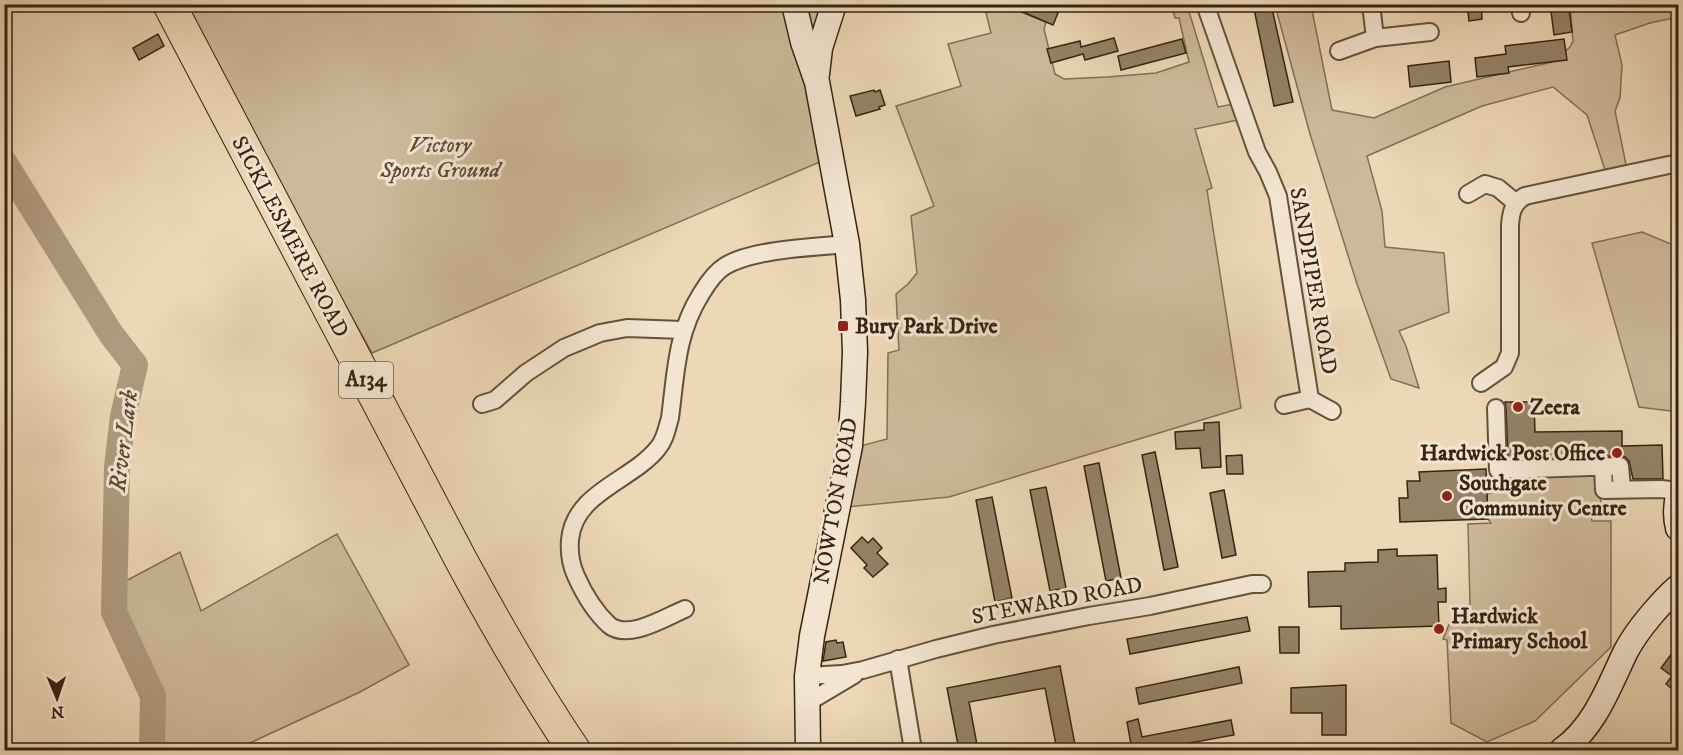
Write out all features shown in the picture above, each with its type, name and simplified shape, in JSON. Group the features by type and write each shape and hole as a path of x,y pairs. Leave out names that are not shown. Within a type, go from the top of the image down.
{"highway":[{"name":"SICKLESMERE ROAD","path":"169,4 231,126 461,560 504,639 574,750"}],"street":[{"name":"NOWTON ROAD","path":"794,4 803,42 817,82 848,243 855,352 850,446 812,636 807,676 808,750"},
{"path":"817,82 820,48 834,4"},
{"name":"SANDPIPER ROAD","path":"1205,4 1257,152 1278,196 1310,399"},
{"path":"1371,4 1375,38"},
{"path":"1338,51 1375,38 1430,32"},
{"path":"1481,383 1504,367 1510,352 1510,225 1512,208 1516,202 1525,196 1678,163"},
{"path":"1468,194 1485,184 1498,188 1516,202"},
{"path":"685,609 667,609 637,629 617,630 610,626 596,612 572,567 569,546 573,522 588,502 650,458 660,446 670,418 683,330 707,284 724,267 740,259 848,243"},
{"path":"482,404 495,400 526,374 564,348 600,333 627,327 683,330"},
{"name":"SANDPIPER ROAD","path":"1284,405 1310,399 1332,411"},
{"path":"1496,408 1498,470 1620,466 1622,489 1661,489 1678,493 1676,506 1678,528"},
{"name":"STEWARD ROAD","path":"807,676 824,676 863,670 993,635 1150,606 1252,584 1262,584"},
{"path":"1562,750 1572,744 1588,724 1609,690 1635,636 1678,587"},
{"path":"898,659 913,750"},
{"name":"STEWARD ROAD","path":"807,703 863,670"}],"green space":[{"name":"Victory Sports Ground","path":"184,5 782,5 808,91 822,161 372,353 237,111"},
{"path":"800,5 826,5 813,32"},
{"path":"984,5 1024,5 1021,12 1046,22 1044,29 1055,74 1064,79 1156,73 1189,62 1179,18 1175,18 1171,5 1187,5 1218,107 1233,104 1238,120 1195,129 1212,188 1207,190 1241,408 949,497 847,507 860,446 887,439 888,353 899,350 896,294 917,273 911,216 934,206 896,106 961,86 948,44 991,33"},
{"path":"1275,5 1311,5 1332,110 1374,118 1445,87 1552,62 1570,47 1573,41 1570,5 1678,5 1678,17 1650,23 1615,35 1622,65 1620,98 1615,111 1628,174 1606,173 1587,115 1553,87 1482,106 1367,156 1382,211 1385,247 1444,253 1449,312 1399,331 1419,388 1391,379 1357,284 1310,134"},
{"path":"1642,232 1678,247 1678,412 1639,407 1592,243"},
{"path":"1599,470 1601,506 1590,506 1592,521 1611,521 1611,647 1535,721 1487,742 1451,723 1447,640 1443,639 1453,615 1461,614 1470,604 1468,524 1491,523 1488,519 1487,494 1491,493 1491,473"},
{"path":"337,534 409,665 360,692 235,750 165,750 148,680 130,634 122,583 180,552 201,611"}],"building":[{"path":"1004,4 1036,4 1058,13 1053,25"},
{"path":"1253,4 1271,4 1293,102 1274,106"},
{"path":"1467,4 1481,4 1482,19 1469,21"},
{"path":"1569,9 1572,32 1554,35 1551,11"},
{"path":"158,34 164,46 139,60 133,48"},
{"path":"1114,38 1118,51 1085,60 1083,54 1051,63 1047,49 1080,41 1081,47"},
{"path":"1182,39 1186,53 1121,70 1118,56"},
{"path":"1564,39 1567,60 1508,67 1509,73 1477,77 1475,58 1506,54 1505,46"},
{"path":"1449,61 1451,82 1410,87 1408,66"},
{"path":"874,90 875,92 880,90 885,105 879,107 880,109 856,116 850,96"},
{"path":"1505,402 1534,402 1535,432 1622,431 1622,446 1662,445 1663,479 1633,479 1629,461 1620,456 1508,459"},
{"path":"1219,422 1221,467 1202,468 1200,448 1176,449 1175,432 1204,430 1204,423"},
{"path":"1155,452 1178,567 1164,570 1142,455"},
{"path":"1242,455 1243,474 1227,474 1226,456"},
{"path":"1099,463 1121,578 1106,581 1084,466"},
{"name":"Southgate Community Centre","path":"1486,469 1488,519 1400,522 1399,498 1408,498 1407,481 1420,481 1419,472"},
{"path":"1046,487 1066,588 1050,591 1030,490"},
{"path":"1224,490 1236,555 1222,558 1210,493"},
{"path":"992,497 1012,598 995,602 976,500"},
{"path":"862,537 868,543 873,538 882,548 877,553 888,564 873,577 864,568 867,565 851,548"},
{"path":"1397,549 1397,556 1437,555 1438,589 1446,588 1446,602 1438,602 1439,626 1341,629 1341,606 1309,607 1308,572 1345,571 1345,563 1378,562 1378,550"},
{"path":"1247,617 1250,631 1130,654 1127,639"},
{"path":"1279,627 1299,627 1299,653 1280,653"},
{"path":"836,640 837,643 843,642 846,657 823,661 826,642"},
{"path":"1678,645 1678,694 1666,684 1672,676 1661,668"},
{"path":"1060,666 1076,750 1057,750 1045,688 969,702 978,750 959,750 947,688"},
{"path":"1239,667 1242,683 1139,704 1136,688"},
{"path":"1346,685 1346,735 1322,735 1322,713 1291,713 1291,688"},
{"path":"1138,719 1142,737 1231,720 1234,735 1151,750 1132,750 1127,722"}],"waterway":[{"name":"River Lark","path":"4,162 111,334 135,365 123,416 117,467 114,612 153,696 152,750"}],"place":[{"name":"Bury Park Drive","path":"843,326"},
{"name":"Zeera","path":"1518,407"},
{"name":"Hardwick Post Office","path":"1617,453"},
{"name":"Southgate Community Centre","path":"1447,496"},
{"name":"Hardwick Primary School","path":"1439,629"}]}
